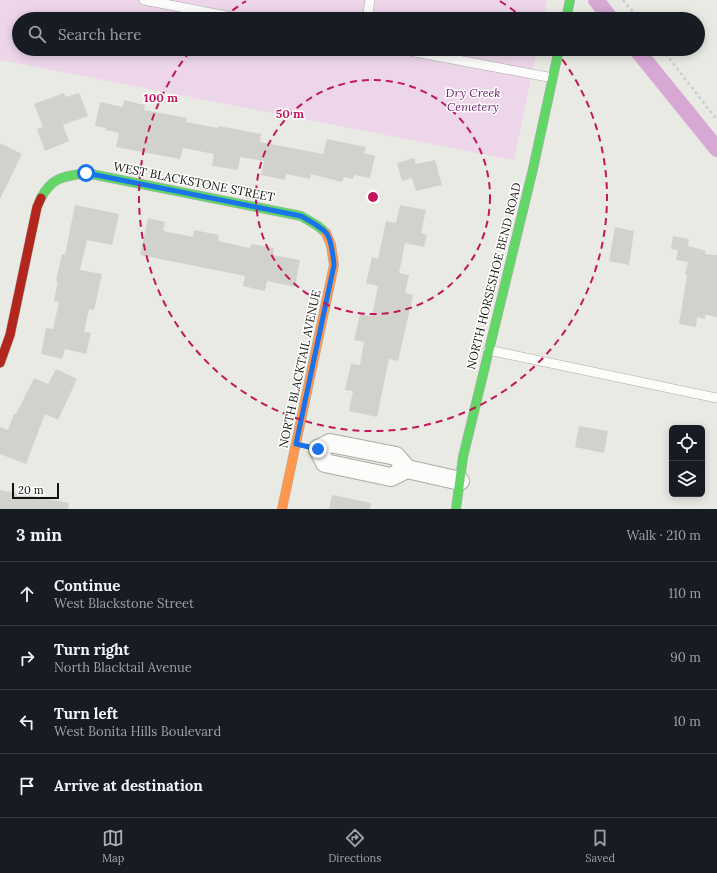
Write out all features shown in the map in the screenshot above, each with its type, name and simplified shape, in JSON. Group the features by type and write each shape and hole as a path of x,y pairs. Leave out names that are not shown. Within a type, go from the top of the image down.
{"street":[{"path":"567,12 570,0"},
{"name":"NORTH HORSESHOE BEND ROAD","path":"456,509 463,457 533,169 558,56"},
{"name":"WEST BLACKSTONE STREET","path":"0,363 10,335 37,207 43,194 52,183 68,177 86,173 301,216 315,224 326,234"},
{"name":"NORTH BLACKTAIL AVENUE","path":"282,509 334,265 332,250 326,234"},
{"path":"296,444 318,449 330,443 396,456 407,469 460,481"}],"lane":[{"path":"144,0 172,3 211,12"},
{"path":"368,12 370,0"},
{"path":"436,56 553,78"},
{"path":"488,350 717,398"}],"path":[{"path":"623,0 633,12"},
{"path":"667,56 717,120"}],"green space":[{"name":"Dry Creek Cemetery","path":"0,0 547,0 544,12 12,12 12,56 536,56 514,160 0,60"}],"building":[{"path":"64,93 66,97 79,93 88,116 63,125 69,141 45,151 37,129 43,127 34,104"},
{"path":"124,100 145,105 144,110 187,118 186,122 261,134 260,142 323,154 327,139 366,147 364,153 375,156 370,178 354,175 353,179 344,177 342,182 311,174 310,179 286,174 285,180 261,175 264,161 240,157 238,170 212,166 214,154 183,148 180,159 116,147 119,133 95,126 100,102 123,107"},
{"path":"0,143 22,154 0,199"},
{"path":"414,158 416,164 435,160 442,185 416,191 412,178 402,181 397,163"},
{"path":"75,205 119,214 112,245 87,240 80,270 102,274 94,310 89,309 84,332 91,333 86,354 65,349 62,359 41,354 46,328 53,329 59,302 54,301 58,281 56,281 62,254 65,255"},
{"path":"400,205 426,210 421,233 427,235 424,247 405,243 399,273 409,275 405,293 413,295 398,361 389,359 377,417 349,411 353,391 345,390 351,364 360,365 364,342 354,340 360,314 372,316 378,286 366,283 372,257 378,259 386,221 396,223"},
{"path":"148,218 165,222 163,231 193,237 194,230 219,235 218,241 250,248 251,244 274,248 273,255 300,260 295,287 267,281 265,291 243,286 245,276 140,255"},
{"path":"615,227 634,231 629,265 609,261"},
{"path":"673,236 689,239 688,246 706,251 705,254 717,255 717,317 705,315 705,319 697,317 696,327 679,324 688,262 676,260 678,250 671,249"},
{"path":"56,369 77,379 58,420 45,414 26,464 0,454 0,427 8,430 14,414 16,414 34,378 48,384"},
{"path":"579,426 608,431 604,453 575,447"},
{"path":"0,490 69,503 68,509 0,509"},
{"path":"332,495 371,503 370,509 329,509"}],"waterway":[{"path":"596,0 605,12"},
{"path":"642,56 717,149"}],"traffic: fast":[{"path":"567,12 570,0"},
{"path":"456,509 463,457 533,169 557,56"},
{"path":"41,198 45,191 55,181 65,177 86,173 301,216 318,226 326,233"}],"traffic: slow":[{"path":"282,509 334,265 331,245 326,233"}],"traffic: jam":[{"path":"0,363 10,335 37,207 41,198"}],"route":[{"path":"86,173 301,216 315,224 326,234 332,250 334,265 296,444 318,449"}]}
